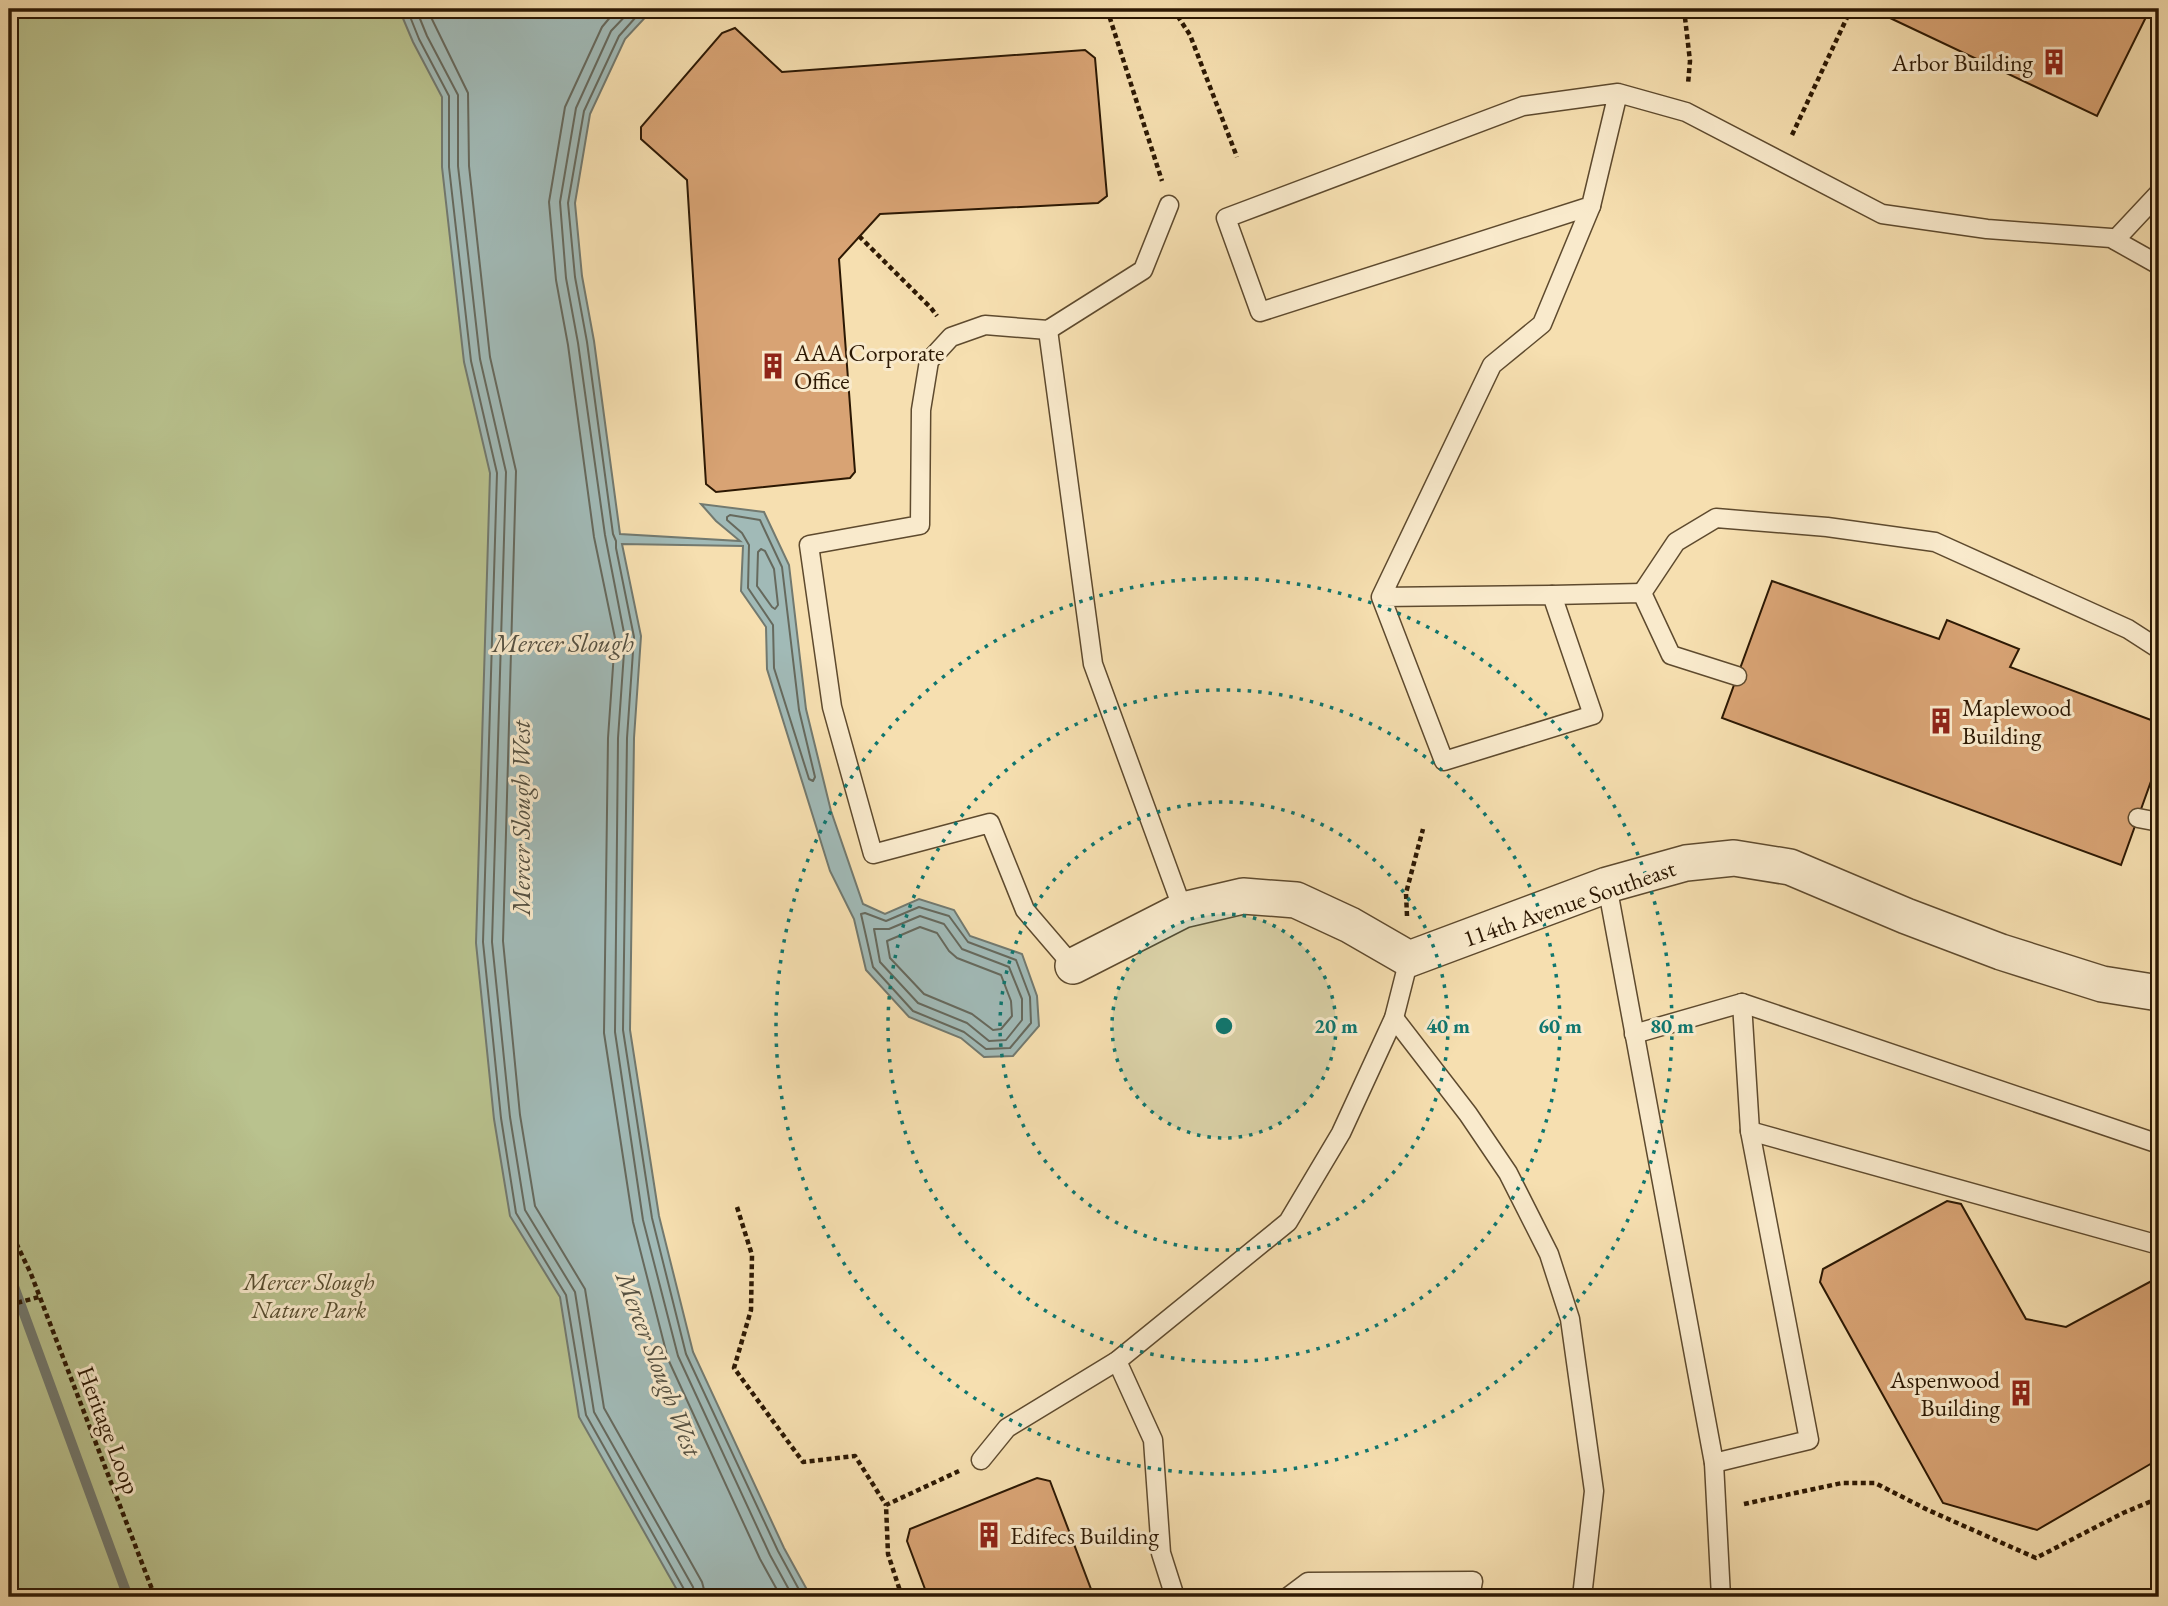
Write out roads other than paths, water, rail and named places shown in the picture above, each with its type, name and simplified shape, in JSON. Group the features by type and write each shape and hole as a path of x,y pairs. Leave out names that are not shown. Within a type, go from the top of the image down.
{"street":[{"name":"114th Avenue Southeast","path":"1409,959 1607,885 1686,863 1734,858 1790,867 1906,916 2001,952 2102,984 2159,993"},
{"path":"1073,966 1183,910 1243,896 1296,900 1350,925 1409,959"}],"lane":[{"path":"1552,595 1593,715 1444,761 1381,597 1492,365 1542,324 1591,206 1618,93"},
{"path":"1591,206 1261,312 1226,218 1523,106 1618,93 1686,112 1882,214 1987,229 2111,238 2159,265"},
{"path":"2115,240 2159,193"},
{"path":"1073,966 1025,910 990,823 873,855 832,706 809,545 920,525 921,410 929,361 951,337 985,325 1048,331 1143,270 1169,205"},
{"path":"1048,331 1093,664 1183,910"},
{"path":"1642,593 1676,542 1716,518 1827,527 1936,542 2128,629 2159,649"},
{"path":"1381,597 1642,593"},
{"path":"1642,593 1671,654 1737,676"},
{"path":"2138,818 2159,822"},
{"path":"1607,885 1714,1463 1721,1597"},
{"path":"981,1460 1007,1428 1117,1361 1288,1222 1341,1133 1394,1018 1409,959"},
{"path":"1634,1034 1742,1003 2159,1144"},
{"path":"1714,1463 1809,1440 1750,1131 1742,1003"},
{"path":"1394,1018 1468,1114 1508,1172 1549,1254 1570,1320 1594,1491 1582,1597"},
{"path":"1750,1131 2159,1245"},
{"path":"1117,1361 1153,1440 1161,1553 1175,1597"},
{"path":"1288,1597 1308,1582 1473,1581 1470,1597"}],"water":[{"name":"Mercer Slough","path":"399,9 653,9 625,39 590,114 575,203 582,276 594,341 620,534 740,541 701,504 764,512 789,565 806,709 831,811 863,904 885,914 919,899 954,910 970,936 1022,954 1037,996 1039,1026 1013,1056 984,1057 961,1038 909,1017 866,970 854,919 830,871 767,669 766,627 741,591 743,546 622,544 641,636 634,738 630,1030 659,1216 693,1352 784,1548 811,1597 681,1597 579,1417 560,1297 510,1216 494,1119 476,943 490,473 464,362 442,167 442,97"}],"waterway":[{"path":"12,1281 128,1597"}],"place":[{"name":"Arbor Building","path":"2054,62"},
{"name":"AAA Corporate Office","path":"773,366"},
{"name":"Maplewood Building","path":"1941,721"},
{"name":"Aspenwood Building","path":"2021,1393"},
{"name":"Edifecs Building","path":"989,1535"}],"water label":[{"name":"Mercer Slough West","path":"521,818"},
{"name":"Mercer Slough West","path":"659,1364"}],"park label":[{"name":"Mercer Slough Nature Park","path":"309,1295"}]}
